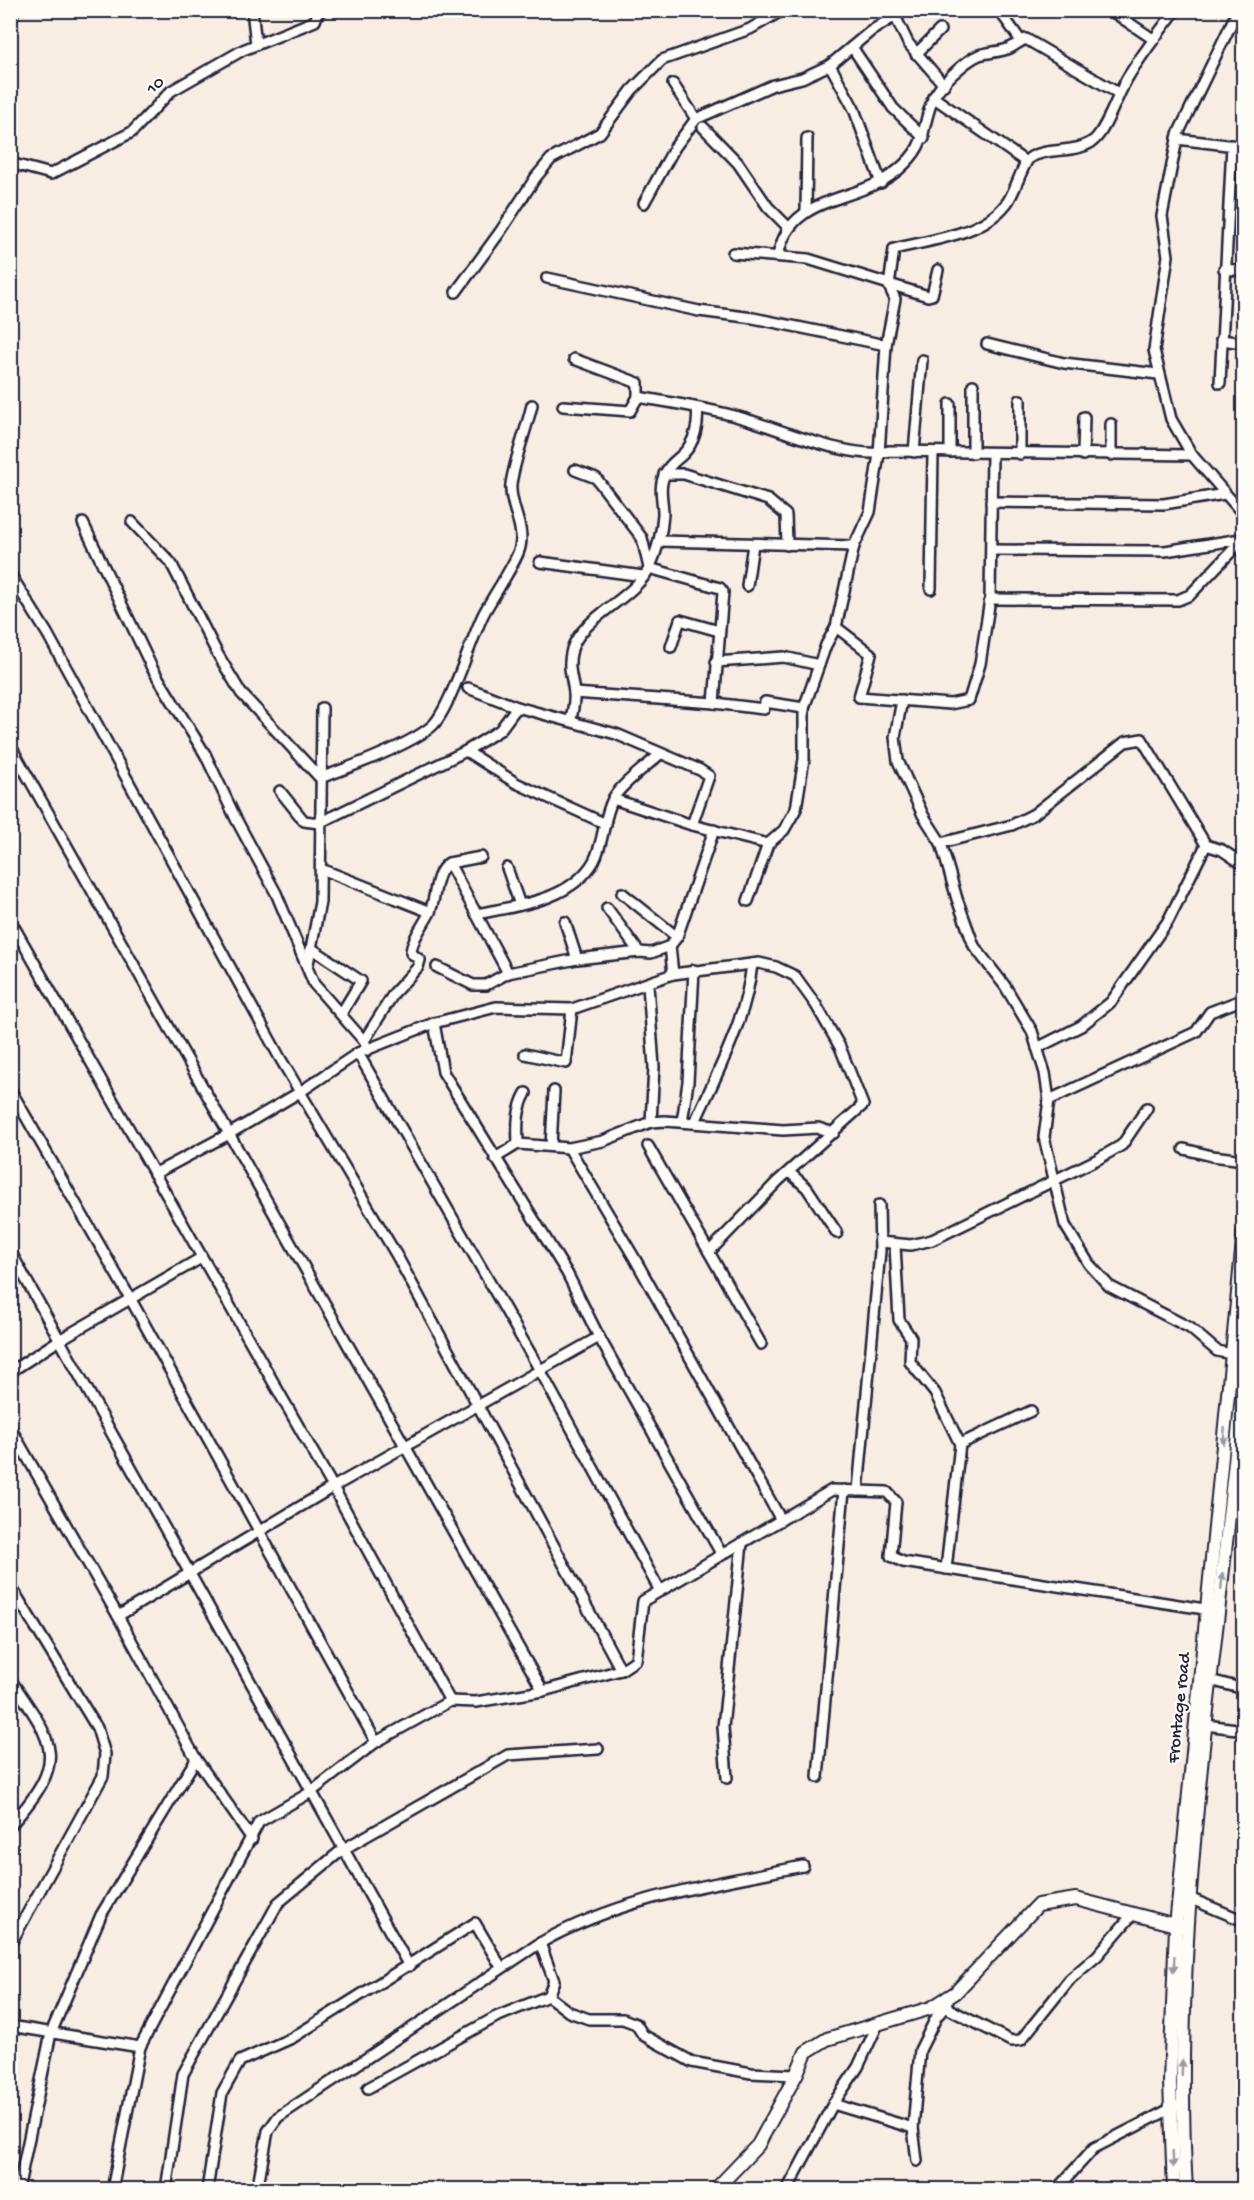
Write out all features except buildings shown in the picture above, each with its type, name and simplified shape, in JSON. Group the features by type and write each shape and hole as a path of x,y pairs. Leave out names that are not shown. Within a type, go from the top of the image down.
{"main road":[{"name":"Frontage road","path":"1174,2190 1176,2106 1172,2010 1214,1611 1231,1354 1244,1231"},
{"path":"715,2190 758,2145 806,2052 827,2039 877,2026 931,2008 955,1993 1038,1905 1076,1899 1181,1927 1189,1898 1210,1680 1214,1611 1242,1410 1244,1373"},
{"path":"1176,2106 1186,2190"}],"street":[{"path":"10,34 13,10"},
{"path":"252,10 256,44"},
{"path":"456,292 551,159 600,134 632,90 662,60 750,29 783,10"},
{"path":"644,203 675,147 696,119 773,85 802,78 830,65 871,31 896,18 905,10"},
{"path":"999,10 1021,40"},
{"path":"1110,10 1153,39"},
{"path":"748,901 768,844 784,830 796,809 804,759 804,708 826,645 836,627 854,546 870,512 879,454 886,345 895,299 888,286 894,249 957,233 993,218 1007,203 1031,156 1070,150 1094,140 1118,93 1153,39 1176,10"},
{"path":"1238,10 1177,139 1162,216 1168,256 1154,350 1158,374 1171,419 1192,455 1244,515"},
{"name":"10","path":"10,163 51,174 132,132 171,91 256,44 315,21 319,12"},
{"path":"896,18 908,43 944,85"},
{"path":"916,54 940,30"},
{"path":"778,256 780,245 789,228 806,211 881,183 908,161 924,138 933,97 967,62 979,55 1010,48 1026,39 1118,93"},
{"path":"852,47 893,108 924,138"},
{"path":"830,65 854,109 881,183"},
{"path":"673,84 696,119"},
{"path":"933,97 1026,162"},
{"path":"704,127 738,163 768,207 789,228"},
{"path":"806,211 807,138"},
{"path":"1177,139 1244,147"},
{"path":"1220,383 1232,145"},
{"path":"733,253 808,259 888,286 931,296 938,270"},
{"path":"1224,269 1244,271"},
{"path":"547,278 699,310 753,318 886,345"},
{"path":"1221,340 1244,343"},
{"path":"987,344 1064,363 1158,374"},
{"path":"563,406 630,411 638,397 638,382 574,359"},
{"path":"914,452 922,360"},
{"path":"973,386 973,453"},
{"path":"638,397 741,418 843,449 879,454 889,451 1192,455"},
{"path":"1020,400 1020,454"},
{"path":"950,404 950,452"},
{"path":"320,778 390,749 433,726 456,683 471,641 496,589 520,549 522,531 511,486 532,405"},
{"path":"571,720 574,693 568,670 573,646 588,626 624,598 646,572 659,542 663,513 660,488 664,474 672,462 684,453 699,425 697,408"},
{"path":"1083,454 1084,417"},
{"path":"1111,424 1111,455"},
{"path":"931,589 933,452"},
{"path":"836,627 871,654 859,697 950,704 969,700 980,664 990,599 992,453"},
{"path":"575,470 596,478 642,538 646,572"},
{"path":"664,474 684,474 768,500 786,515 787,545"},
{"path":"991,502 1164,504 1225,494"},
{"path":"132,522 171,563 217,653 241,693 320,778"},
{"path":"83,523 152,668 205,754 236,819 276,893 308,964 314,984 341,1014 364,1048 660,1592"},
{"path":"992,550 1165,551 1242,539"},
{"path":"990,599 1178,600 1190,595 1242,539"},
{"path":"659,542 854,546"},
{"path":"747,586 753,544"},
{"path":"540,562 646,572 722,590 714,703"},
{"path":"10,574 47,633 300,1092 397,1256 621,1670"},
{"path":"672,647 680,620 719,631"},
{"path":"716,662 784,657 819,665"},
{"path":"468,688 517,707 616,734 660,755 700,770 709,776 692,825"},
{"path":"574,693 764,709 765,702 804,708"},
{"path":"902,700 895,737 898,760 923,815 941,843 957,899 974,945 1005,986 1032,1031 1049,1089 1044,1137 1065,1225 1089,1264 1109,1287 1190,1328 1217,1351 1231,1354"},
{"path":"280,791 304,821 319,823 466,751 500,730 517,707"},
{"path":"308,964 320,902 319,823 322,708"},
{"path":"941,843 1012,825 1027,818 1125,742 1136,738 1142,739 1206,845 1222,850 1244,865"},
{"path":"10,745 543,1691"},
{"path":"466,751 516,783 606,824"},
{"path":"476,914 520,905 567,889 579,881 594,861 613,799 660,755"},
{"path":"613,799 692,825 768,844"},
{"path":"437,967 473,985 486,985 508,973 577,959 639,952 651,953 670,946 677,937 714,830"},
{"path":"1037,1048 1081,1026 1111,1002 1168,921 1206,845"},
{"path":"364,1048 394,993 418,967 420,960 411,953 411,945 430,912 441,870 449,863 481,856"},
{"path":"449,863 508,973"},
{"path":"507,868 520,905"},
{"path":"321,869 430,912"},
{"path":"622,892 677,937"},
{"path":"607,908 639,952"},
{"path":"10,920 333,1487 450,1701"},
{"path":"565,922 577,959"},
{"path":"670,946 673,974"},
{"path":"311,948 361,981 341,1014"},
{"path":"154,1174 229,1134 300,1092 364,1048 434,1023 496,1007 572,1009 648,985 673,974 694,970 752,964 776,967 795,976 840,1047 863,1105 789,1172 709,1252"},
{"path":"695,1122 726,1057 736,1028 752,964"},
{"path":"682,1122 688,1082 694,970"},
{"path":"648,985 654,1067 651,1122"},
{"path":"1049,1100 1196,1032 1210,1012 1244,999"},
{"path":"525,1054 566,1063 572,1009"},
{"path":"434,1023 443,1072 545,1237 722,1555"},
{"path":"10,1089 130,1298 376,1742"},
{"path":"551,1146 554,1091"},
{"path":"518,1144 517,1123 520,1103 526,1093"},
{"path":"880,1242 912,1245 932,1240 1012,1203 1054,1179 1098,1160 1122,1145 1147,1108"},
{"path":"495,1158 518,1144 569,1148 603,1141 651,1122 695,1122 783,1130 819,1128 834,1133"},
{"path":"648,1146 761,1344"},
{"path":"569,1148 619,1230 781,1520"},
{"path":"1184,1149 1212,1156 1244,1160"},
{"path":"789,1172 807,1188 837,1233"},
{"path":"858,1491 880,1242 879,1205"},
{"path":"895,1245 898,1320 911,1338 910,1362 935,1393 960,1444 946,1569"},
{"path":"10,1251 61,1339 342,1850 409,1966"},
{"path":"10,1372 61,1339 201,1258"},
{"path":"118,1616 190,1575 333,1487 541,1372 599,1337"},
{"path":"960,1444 1031,1411"},
{"path":"10,1427 118,1616 196,1759 252,1839"},
{"path":"112,2190 140,2047 259,1822 311,1792 376,1742 450,1701 476,1702 543,1691 621,1670 636,1660 643,1601 832,1490 887,1492 896,1502 891,1556 903,1562 1214,1611"},
{"path":"818,1777 844,1491"},
{"path":"727,1778 723,1727 742,1543"},
{"path":"10,1585 97,1728 105,1754 103,1776 10,1945"},
{"path":"10,1679 35,1714 50,1745 47,1775 36,1796 10,1826"},
{"path":"1210,1680 1244,1689"},
{"path":"1206,1725 1244,1730"},
{"path":"166,2190 183,2074 278,1904 342,1850 508,1755 598,1749"},
{"path":"18,2190 51,2033 101,1915 196,1759"},
{"path":"257,2190 268,2131 278,2117 540,1943 574,1924 644,1899 803,1866"},
{"path":"1189,1898 1244,1921"},
{"path":"945,2007 1011,2041 1021,2040 1070,1979 1097,1956 1132,1915"},
{"path":"207,2190 222,2092 240,2061 292,2038 475,1923 501,1967"},
{"path":"368,2088 496,2017 548,1996 554,1981 540,1943"},
{"path":"917,2161 913,2128 920,2050 937,2016 955,1993"},
{"path":"548,1996 569,2012 589,2019 623,2019 636,2024 644,2035 692,2062 751,2073 796,2075"},
{"path":"10,2026 140,2047"},
{"path":"787,2190 833,2104 858,2067 877,2026"},
{"path":"833,2104 913,2128"},
{"path":"1056,2190 1094,2148 1176,2106"}]}
